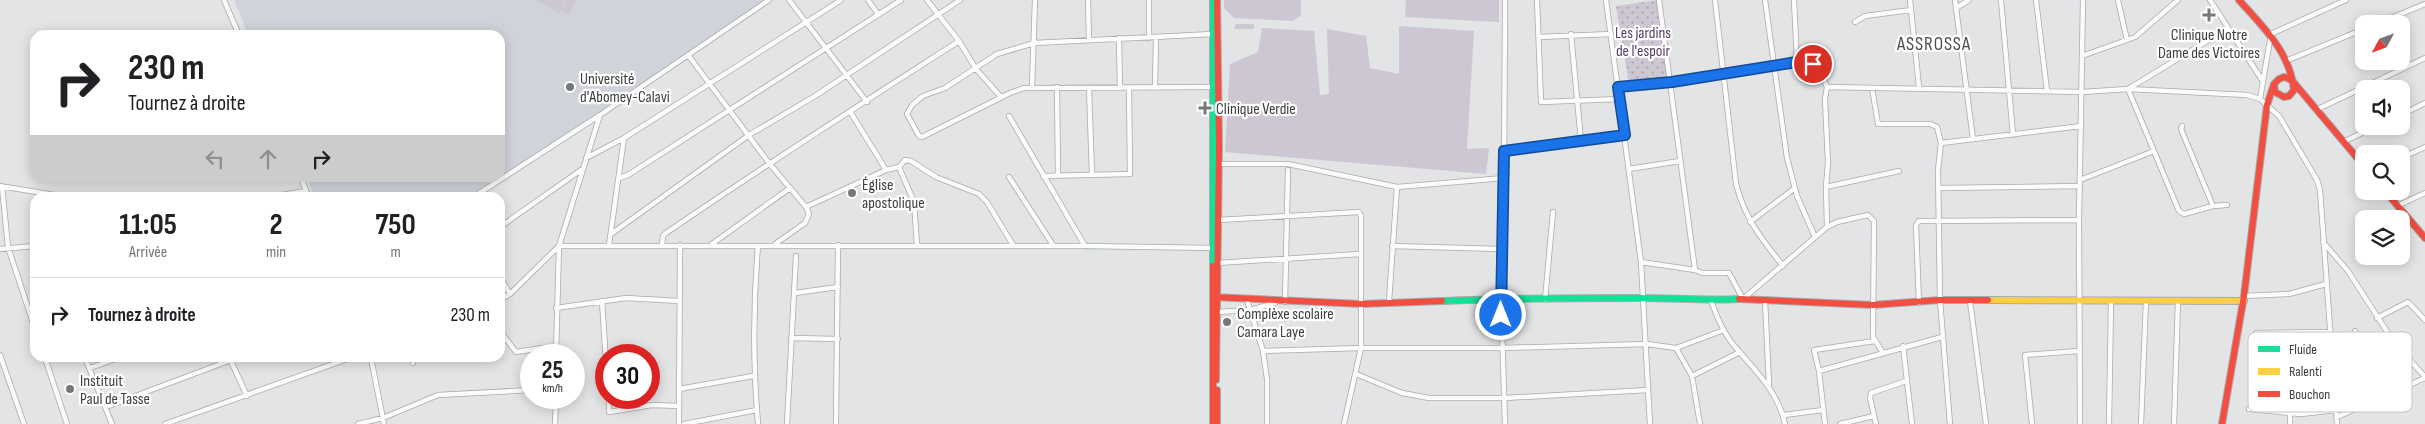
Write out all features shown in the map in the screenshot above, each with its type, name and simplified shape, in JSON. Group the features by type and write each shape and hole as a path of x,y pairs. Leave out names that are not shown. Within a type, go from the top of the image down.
{"street":[{"path":"224,0 237,30"},
{"path":"505,177 770,0"},
{"path":"789,0 867,102"},
{"path":"586,158 624,138 841,0"},
{"path":"868,0 878,14"},
{"path":"619,178 628,175 728,109 901,0"},
{"path":"927,0 976,68 1001,98"},
{"path":"610,234 749,135 846,76 960,0"},
{"path":"1032,87 1035,0"},
{"path":"1088,0 1089,40"},
{"path":"1149,0 1149,38"},
{"path":"1212,0 1215,12 1217,220 1215,298 1218,312 1217,424"},
{"path":"1213,424 1216,164 1213,34 1217,0"},
{"path":"1504,0 1504,178 1501,298 1505,424"},
{"path":"1537,0 1540,100 1544,103 1620,99"},
{"path":"1606,0 1641,262 1650,424"},
{"path":"1659,0 1672,82 1680,161 1695,270"},
{"path":"1715,0 1736,184 1741,204 1750,222 1783,266"},
{"path":"1765,0 1772,66 1786,158 1795,188 1815,237"},
{"path":"1794,0 1797,62"},
{"path":"1910,0 1919,87"},
{"path":"1955,0 1974,139"},
{"path":"1956,8 1969,0"},
{"path":"2001,0 2013,135"},
{"path":"2036,0 2047,91"},
{"path":"2080,424 2078,351 2083,0"},
{"path":"2118,0 2127,40"},
{"path":"2082,56 2127,40 2141,32 2178,0"},
{"path":"2210,0 2227,29 2262,80"},
{"path":"2239,0 2271,34 2286,61 2293,82 2293,92 2284,97 2275,92 2274,84"},
{"path":"2271,34 2346,0"},
{"path":"2398,15 2425,4"},
{"path":"1855,22 1865,16 1911,10"},
{"path":"2128,89 2227,29"},
{"path":"2286,61 2355,33"},
{"path":"1213,34 1034,43 997,54 945,88 928,93 908,110 907,114 919,136 925,137 1010,92 1032,87 1213,87"},
{"path":"1571,34 1581,141"},
{"path":"1538,37 1571,34 1611,34"},
{"path":"2260,99 2271,34"},
{"path":"1119,38 1120,88"},
{"path":"1155,88 1156,38"},
{"path":"662,245 663,236 666,233 769,163 851,113 959,42"},
{"path":"688,55 769,163 806,207 809,214 805,223 774,245"},
{"path":"2316,110 2425,58"},
{"path":"1618,87 1672,82 1797,62 1813,64 1819,69 1828,87 1824,99 1828,162 1826,187 1827,226"},
{"path":"2222,424 2244,298 2267,106 2274,84 2282,77 2287,77 2293,82 2355,156"},
{"path":"1056,87 1058,175"},
{"path":"1828,87 1919,87 2082,92 2128,89 2231,93 2260,99 2279,116 2317,180 2320,190 2330,332"},
{"path":"1089,88 1092,175"},
{"path":"1043,176 1127,175 1131,172 1129,88"},
{"path":"1872,88 1878,124 1930,124 1936,127 1941,143 1939,188 1940,300 1950,424"},
{"path":"2128,89 2181,214 2213,206 2227,205"},
{"path":"2410,110 2425,103"},
{"path":"851,113 886,170"},
{"path":"556,344 559,246 581,170 600,115"},
{"path":"1009,116 1086,246"},
{"path":"1941,143 2081,126"},
{"path":"2182,126 2180,128 2213,206"},
{"path":"1504,151 1625,135"},
{"path":"2343,142 2358,135"},
{"path":"609,245 624,138"},
{"path":"2410,154 2425,147"},
{"path":"1939,188 2080,183 2154,151"},
{"path":"806,207 886,170 899,167 905,160 911,161 936,177 978,194 986,202 1013,245"},
{"path":"1629,169 1680,161"},
{"path":"1216,164 1288,164 1397,187 1504,178"},
{"path":"899,167 914,202 917,245"},
{"path":"505,224 581,170"},
{"path":"1285,302 1288,170"},
{"path":"1826,187 1899,171"},
{"path":"1009,177 1053,246"},
{"path":"300,192 306,191 303,182"},
{"path":"481,192 497,182"},
{"path":"30,192 1,186 8,247 30,314"},
{"path":"1389,301 1397,187"},
{"path":"712,244 790,188"},
{"path":"1750,222 1795,188"},
{"path":"2397,206 2425,193"},
{"path":"2392,200 2425,238"},
{"path":"1217,220 1358,212 1361,216 1361,348 1356,374 1345,410 1344,424"},
{"path":"1545,300 1553,212"},
{"path":"1743,299 1827,226 1868,215 1874,222 1873,304 1875,341 1883,353"},
{"path":"1918,303 1916,225 1919,221 2079,220"},
{"path":"2324,242 2348,271 2387,332"},
{"path":"505,297 559,246 712,244 758,246 1013,245 1215,248"},
{"path":"679,424 680,245"},
{"path":"836,424 838,245"},
{"path":"0,249 30,246"},
{"path":"758,246 753,376 758,424"},
{"path":"1392,246 1501,249"},
{"path":"1217,263 1360,254"},
{"path":"787,424 796,256"},
{"path":"1641,262 1702,272 1730,273 1743,299"},
{"path":"1215,298 1276,302 1362,304 1389,301 1501,298 1545,300 1643,298 1711,301 1743,299 1873,304 1918,303 1940,300 2178,301 2289,294 2326,284"},
{"path":"505,286 510,294"},
{"path":"795,293 838,287"},
{"path":"556,308 626,298 679,301"},
{"path":"1248,300 1263,351 1267,379 1267,424"},
{"path":"1765,300 1769,385"},
{"path":"602,301 605,344"},
{"path":"1711,301 1724,330 1740,352 1769,385 1784,415 1786,424"},
{"path":"1970,301 1986,424"},
{"path":"2109,424 2111,301"},
{"path":"2141,424 2146,301"},
{"path":"2174,424 2178,301"},
{"path":"1218,312 1250,310 1276,302"},
{"path":"2377,318 2408,302 2425,320"},
{"path":"1263,351 1647,344 1676,348 1724,330"},
{"path":"1819,371 1903,346 1942,337"},
{"path":"505,338 516,352 520,351"},
{"path":"791,338 838,339"},
{"path":"1825,424 1819,371 1813,353 1816,349 1875,341"},
{"path":"1903,346 1912,424"},
{"path":"1676,348 1692,376 1700,424"},
{"path":"2032,424 2025,355 2078,351"},
{"path":"1692,376 1740,352"},
{"path":"0,355 24,424"},
{"path":"46,362 67,424"},
{"path":"87,362 112,424"},
{"path":"90,368 107,362"},
{"path":"106,407 222,362"},
{"path":"231,362 247,396"},
{"path":"165,424 339,362"},
{"path":"372,362 384,424"},
{"path":"2412,363 2425,378 2412,384"},
{"path":"1356,374 1414,397 1504,398 1648,390"},
{"path":"679,389 753,376"},
{"path":"1876,424 1871,393 1906,381"},
{"path":"358,424 383,418 438,395 520,391"},
{"path":"660,405 679,406"},
{"path":"555,424 556,409"},
{"path":"609,409 609,412 627,409"},
{"path":"684,424 756,410"},
{"path":"1784,415 1823,410"},
{"path":"2280,412 2305,412"},
{"path":"2336,412 2337,424"},
{"path":"2337,417 2348,412"},
{"path":"2290,413 2290,424"},
{"path":"1840,424 1874,416"}],"shaded area":[{"name":"Université d'Abomey-Calavi","path":"234,0 768,0 505,175 505,30 246,30"},
{"name":"Université d'Abomey-Calavi","path":"309,182 494,182 479,192 313,192"}],"green space":[{"path":"536,0 565,0 559,13"},
{"path":"566,0 576,0 569,15 561,11"},
{"path":"1224,0 1301,0 1301,16 1292,21 1234,18 1224,8"},
{"path":"1406,0 1499,0 1499,22 1405,17"},
{"name":"Les jardins de l'espoir","path":"1658,0 1670,77 1629,83 1616,6"},
{"path":"1236,24 1254,24 1254,29 1234,29"},
{"path":"1399,26 1474,31 1467,149 1489,148 1486,174 1225,152 1230,64 1258,52 1262,28 1314,31 1320,95 1329,94 1327,29 1366,36 1370,68 1399,74"}],"traffic: fast":[{"path":"1213,0 1213,266"},
{"path":"1442,301 1566,298 1739,299"}],"traffic: slow":[{"path":"1988,300 2244,301"}],"traffic: jam":[{"path":"1216,380 1219,146 1217,0"},
{"path":"2239,0 2274,41 2287,64 2292,80"},
{"path":"2284,77 2292,80 2294,90 2289,96 2284,97 2275,92 2274,84 2279,79 2284,77"},
{"path":"2292,80 2355,155"},
{"path":"2222,424 2244,296 2267,105 2274,84"},
{"path":"2393,200 2425,238"},
{"path":"1213,266 1213,424"},
{"path":"1213,297 1362,304 1442,301"},
{"path":"1739,299 1873,305 1940,300 1988,300"},
{"path":"1217,390 1217,424"}],"place":[{"name":"Clinique Notre Dame des Victoires","path":"2209,15"},
{"name":"Université d'Abomey-Calavi","path":"570,87"},
{"name":"Clinique Verdie","path":"1205,108"},
{"name":"Église apostolique","path":"852,193"},
{"name":"Complèxe scolaire Camara Laye","path":"1227,322"},
{"name":"Instituit Paul de Tasse","path":"70,389"}],"district":[{"name":"ASSROSSA","path":"1934,43"}],"route":[{"path":"1501,315 1504,151 1625,135 1618,87 1672,82 1797,62 1813,64"}]}
